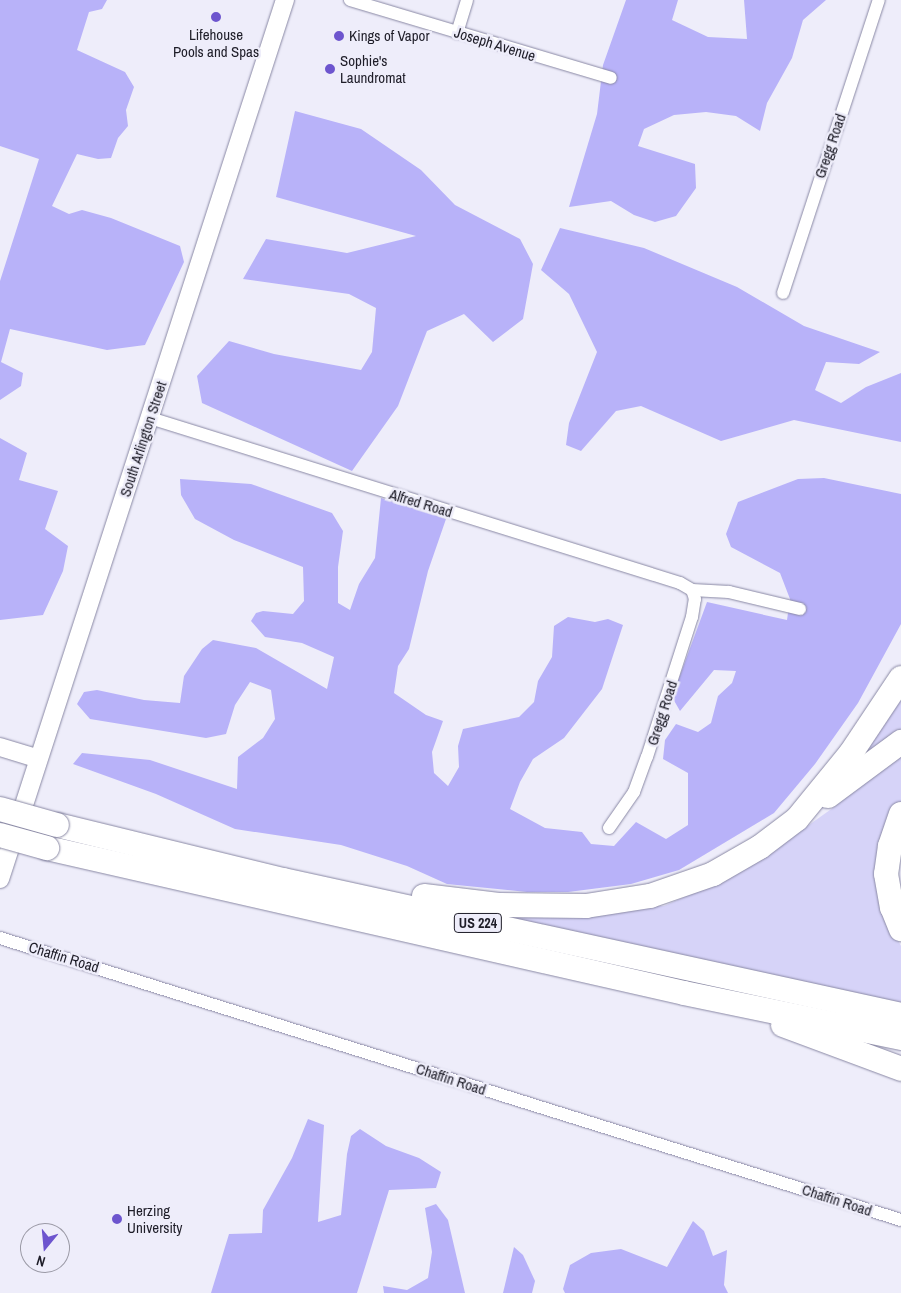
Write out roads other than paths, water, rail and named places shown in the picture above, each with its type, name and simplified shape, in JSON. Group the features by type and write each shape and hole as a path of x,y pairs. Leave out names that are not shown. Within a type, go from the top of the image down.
{"highway":[{"path":"797,819 851,753 901,678"},
{"path":"202,860 465,902 586,906 650,896 693,882 734,863 901,742"},
{"name":"US 224","path":"0,809 57,825 202,860 901,1015"},
{"path":"901,814 890,846 886,874 892,907 901,929"},
{"name":"US 224","path":"0,835 47,848 684,992 901,1038"},
{"path":"684,992 761,1017 901,1069"}],"main road":[{"name":"South Arlington Street","path":"0,878 37,758 150,418 285,0"},
{"path":"0,747 37,758"}],"street":[{"name":"Joseph Avenue","path":"350,0 611,78"},
{"path":"457,33 467,0"},
{"name":"Gregg Road","path":"783,293 879,0"},
{"name":"Alfred Road","path":"150,418 680,583 692,590"},
{"path":"692,590 729,592 800,609"},
{"name":"Gregg Road","path":"609,828 634,792 647,757 692,617 694,600 692,590"},
{"name":"Chaffin Road","path":"0,938 901,1220"}],"place":[{"name":"Lifehouse Pools and Spas","path":"216,17"},
{"name":"Kings of Vapor","path":"339,36"},
{"name":"Sophie's Laundromat","path":"330,69"},
{"name":"Herzing University","path":"117,1219"}]}
